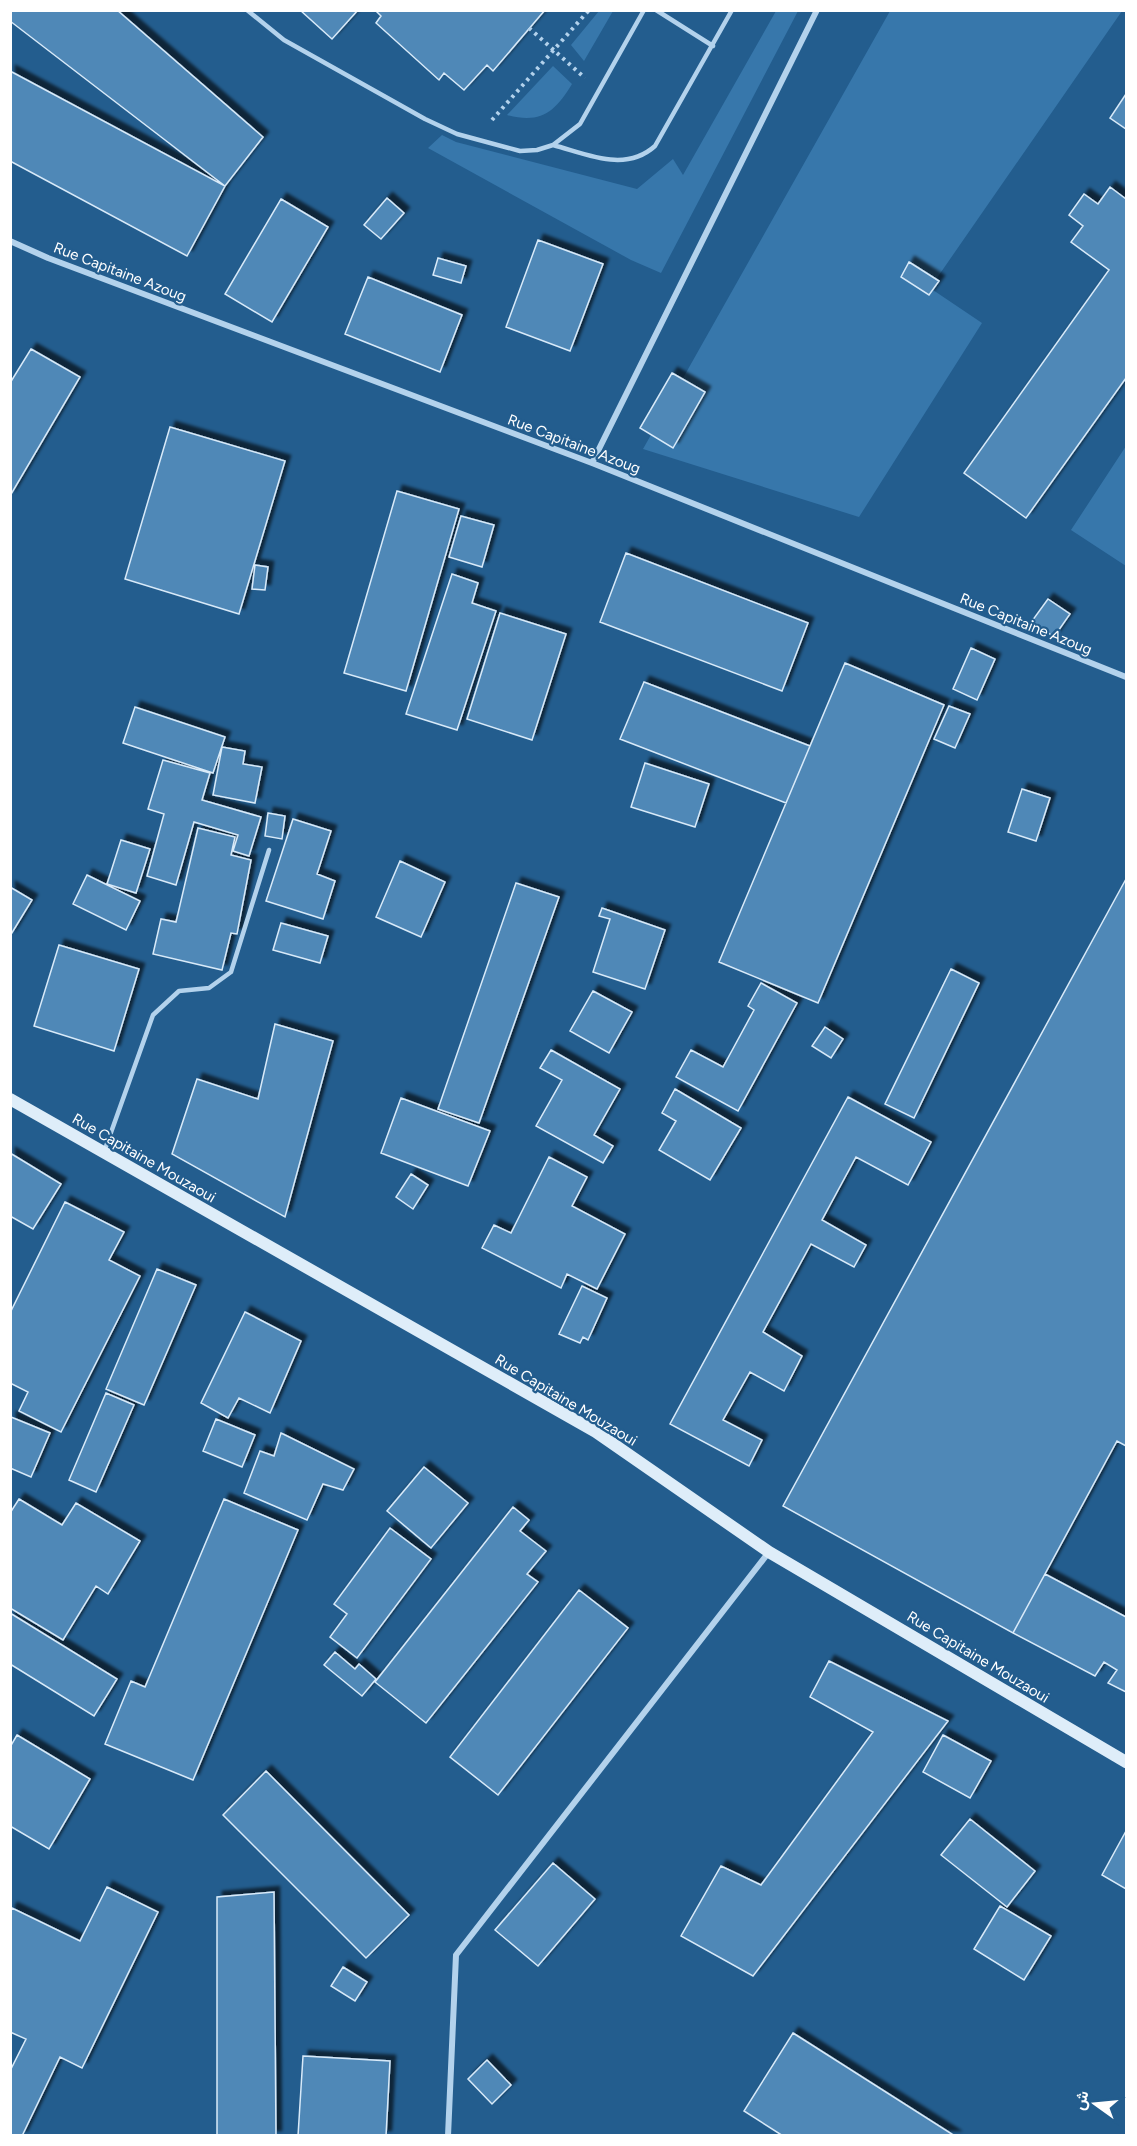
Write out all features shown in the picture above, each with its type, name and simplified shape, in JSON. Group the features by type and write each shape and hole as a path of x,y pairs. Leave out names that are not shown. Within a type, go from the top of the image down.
{"main road":[{"name":"Rue Capitaine Mouzaoui","path":"10,1099 596,1432 770,1552 1126,1762"}],"street":[{"path":"592,463 817,10"},
{"name":"Rue Capitaine Azoug","path":"10,241 48,258 592,463 1126,677"},
{"path":"448,2136 456,1955 770,1552"}],"lane":[{"path":"247,10 284,40 318,61 424,119 457,134 520,151 537,150 553,145 580,124 644,10"},
{"path":"656,10 712,46"},
{"path":"553,145 620,162 645,155 655,146 732,10"},
{"path":"104,1152 153,1016 179,991 209,988 231,972 269,850"}],"path":[{"path":"492,120 589,10"},
{"path":"529,28 599,90"}],"shaded area":[{"path":"599,11 613,11 584,61 571,45"},
{"path":"776,11 798,11 661,273 631,260 428,148 442,135 456,142 637,189 673,159 683,175"},
{"path":"890,11 1122,11 930,288 982,323 859,517 643,449"},
{"path":"553,66 572,84 559,102 538,117 507,115"},
{"path":"1126,446 1126,566 1071,530"}],"building":[{"path":"10,10 117,10 263,137 225,186 10,21"},
{"path":"300,10 358,10 332,39"},
{"path":"375,10 545,10 493,71 487,65 464,90 444,73 439,80 376,23 381,16"},
{"path":"10,71 225,186 187,256 10,161"},
{"path":"1126,94 1126,129 1110,118"},
{"path":"1110,187 1126,199 1126,378 1026,518 964,473 1109,270 1071,242 1083,226 1069,215 1084,194 1098,204"},
{"path":"387,198 404,213 381,239 364,225"},
{"path":"281,199 328,227 272,322 225,294"},
{"path":"538,240 603,264 570,351 506,327"},
{"path":"438,258 466,266 461,283 433,275"},
{"path":"909,262 939,281 929,295 901,277"},
{"path":"368,277 462,315 440,372 345,334"},
{"path":"31,349 80,377 10,496 10,383"},
{"path":"672,373 705,392 673,448 640,428"},
{"path":"170,427 285,461 239,614 125,579"},
{"path":"397,491 459,509 406,691 344,673"},
{"path":"461,516 494,525 482,567 449,557"},
{"path":"626,553 808,623 782,691 600,622"},
{"path":"255,565 268,567 265,590 252,589"},
{"path":"452,574 478,583 472,603 496,611 457,730 406,714"},
{"path":"1048,599 1070,614 1054,637 1032,621"},
{"path":"500,613 566,634 532,740 467,719"},
{"path":"971,648 995,659 977,700 953,689"},
{"path":"845,663 944,705 818,1003 719,962"},
{"path":"644,682 810,746 786,803 620,739"},
{"path":"949,706 970,714 955,748 934,739"},
{"path":"135,707 225,737 213,773 123,743"},
{"path":"222,747 245,751 243,764 262,767 255,803 213,795"},
{"path":"163,760 210,773 202,800 261,817 249,856 233,851 238,835 194,822 176,885 147,876 164,814 148,809"},
{"path":"645,763 709,784 695,827 631,807"},
{"path":"1022,789 1050,798 1036,841 1008,832"},
{"path":"268,813 285,816 282,839 265,836"},
{"path":"293,819 331,831 317,874 335,881 323,919 266,901"},
{"path":"198,828 235,837 231,855 251,860 237,934 231,933 222,970 153,954 161,919 176,922"},
{"path":"121,840 150,849 136,893 107,884"},
{"path":"400,861 445,882 421,937 376,917"},
{"path":"87,875 140,901 126,930 73,904"},
{"path":"1126,879 1126,1446 1117,1441 1013,1633 783,1506"},
{"path":"516,883 559,897 479,1123 438,1109"},
{"path":"10,887 32,900 10,936"},
{"path":"602,908 665,930 645,989 593,972 610,919 599,916"},
{"path":"281,923 328,936 320,963 273,950"},
{"path":"59,945 139,969 114,1051 34,1026"},
{"path":"951,969 979,983 914,1118 885,1104"},
{"path":"761,983 797,1003 738,1111 676,1077 691,1050 723,1067 754,1010 748,1006"},
{"path":"593,991 632,1012 609,1053 570,1031"},
{"path":"275,1024 333,1041 285,1217 172,1154 197,1079 258,1099"},
{"path":"825,1027 843,1039 831,1058 812,1046"},
{"path":"551,1050 620,1089 594,1135 613,1146 603,1163 536,1126 562,1080 540,1068"},
{"path":"675,1089 741,1128 710,1180 659,1150 676,1121 662,1113"},
{"path":"848,1097 931,1142 908,1185 856,1157 822,1220 866,1245 854,1267 811,1244 763,1332 802,1356 784,1391 750,1372 723,1420 762,1440 749,1466 670,1424"},
{"path":"401,1098 490,1131 468,1186 381,1153"},
{"path":"10,1153 61,1184 33,1229 10,1216"},
{"path":"549,1157 587,1177 572,1206 625,1234 597,1289 567,1274 561,1288 482,1248 494,1225 511,1233"},
{"path":"411,1174 428,1185 413,1209 396,1197"},
{"path":"65,1202 124,1232 109,1260 140,1276 61,1432 19,1411 28,1392 10,1383 10,1313"},
{"path":"157,1269 196,1285 144,1405 106,1389"},
{"path":"582,1286 607,1298 588,1340 583,1337 580,1343 559,1334"},
{"path":"245,1312 301,1341 270,1413 239,1398 228,1418 201,1403"},
{"path":"106,1393 134,1405 96,1492 69,1480"},
{"path":"11,1417 50,1433 31,1477 10,1468"},
{"path":"216,1419 255,1435 242,1467 203,1451"},
{"path":"281,1433 354,1469 343,1490 323,1484 307,1520 244,1493 260,1451 274,1456"},
{"path":"424,1467 468,1503 431,1548 387,1511"},
{"path":"19,1499 62,1525 76,1503 140,1541 108,1594 96,1586 63,1640 10,1608 10,1513"},
{"path":"224,1499 298,1530 193,1780 105,1744 131,1681 145,1687"},
{"path":"513,1507 529,1520 520,1531 546,1551 527,1574 538,1582 426,1723 375,1682"},
{"path":"390,1528 431,1559 357,1658 330,1637 347,1614 334,1604"},
{"path":"1045,1574 1126,1617 1126,1692 1108,1683 1117,1670 1104,1662 1095,1676 1013,1633"},
{"path":"579,1590 628,1628 498,1795 450,1757"},
{"path":"10,1613 117,1679 94,1716 10,1664"},
{"path":"335,1652 355,1669 359,1664 376,1679 362,1696 324,1665"},
{"path":"829,1661 948,1721 753,1976 681,1936 721,1866 761,1885 873,1732 810,1697"},
{"path":"17,1735 90,1779 49,1849 10,1826 10,1747"},
{"path":"943,1735 991,1761 970,1798 923,1772"},
{"path":"266,1771 409,1915 366,1958 223,1815"},
{"path":"970,1819 1035,1871 1007,1907 941,1855"},
{"path":"1126,1831 1126,1889 1102,1875"},
{"path":"553,1863 595,1899 538,1966 495,1930"},
{"path":"107,1887 158,1912 82,2068 60,2057 22,2136 10,2136 10,2071 26,2039 10,2032 10,1911 12,1908 80,1941"},
{"path":"274,1892 276,2136 217,2136 217,1897"},
{"path":"1000,1906 1051,1936 1024,1980 974,1949"},
{"path":"343,1967 367,1982 355,2001 331,1986"},
{"path":"793,2033 955,2136 783,2136 744,2111"},
{"path":"303,2056 390,2061 386,2136 298,2136"},
{"path":"487,2060 511,2085 492,2104 468,2079"}]}
